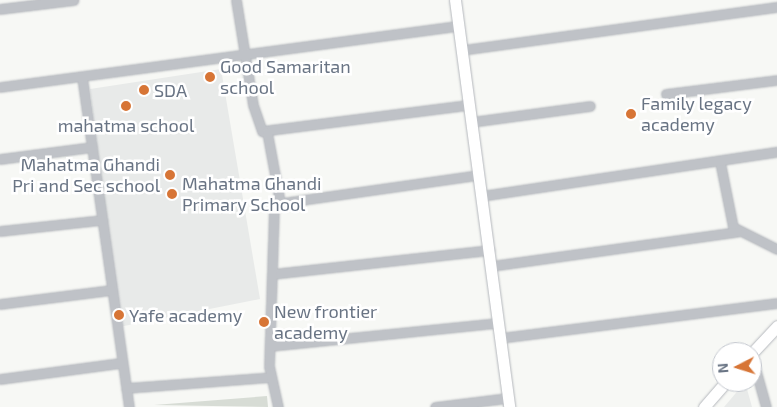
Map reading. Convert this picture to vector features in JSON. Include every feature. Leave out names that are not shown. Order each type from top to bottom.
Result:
[{"type":"main road","points":[[455,0],[490,250],[508,402]]},
{"type":"main road","points":[[762,342],[777,326]]},
{"type":"main road","points":[[704,407],[717,392]]},
{"type":"street","points":[[0,9],[73,0]]},
{"type":"street","points":[[236,0],[257,125],[267,132],[469,105]]},
{"type":"street","points":[[462,50],[777,7]]},
{"type":"street","points":[[0,87],[458,26]]},
{"type":"street","points":[[82,77],[120,363],[128,407]]},
{"type":"street","points":[[666,94],[777,80]]},
{"type":"street","points":[[472,122],[590,106]]},
{"type":"street","points":[[267,132],[280,202]]},
{"type":"street","points":[[0,159],[92,147]]},
{"type":"street","points":[[481,196],[720,162],[777,152]]},
{"type":"street","points":[[720,162],[729,219],[737,232]]},
{"type":"street","points":[[278,407],[271,377],[270,346],[272,209],[280,202],[478,175]]},
{"type":"street","points":[[0,231],[102,220]]},
{"type":"street","points":[[491,266],[737,232],[777,249]]},
{"type":"street","points":[[272,274],[490,250]]},
{"type":"street","points":[[0,304],[111,290]]},
{"type":"street","points":[[500,338],[777,303]]},
{"type":"street","points":[[270,346],[498,323]]},
{"type":"street","points":[[0,379],[120,363]]},
{"type":"street","points":[[126,388],[271,377]]},
{"type":"street","points":[[762,392],[766,407]]},
{"type":"street","points":[[435,407],[508,402]]},
{"type":"shaded area","name":"Mahatma Ghandi Primary School","points":[[221,69],[260,299],[119,327],[90,89]]},
{"type":"shaded area","points":[[737,392],[748,392],[752,407],[724,407]]},
{"type":"shaded area","points":[[267,396],[268,407],[154,405]]},
{"type":"place","name":"Good Samaritan school","points":[[210,77]]},
{"type":"place","name":"SDA","points":[[144,90]]},
{"type":"place","name":"mahatma school","points":[[126,106]]},
{"type":"place","name":"Family legacy academy","points":[[631,114]]},
{"type":"place","name":"Mahatma Ghandi Pri and Sec school","points":[[170,175]]},
{"type":"place","name":"Mahatma Ghandi Primary School","points":[[172,194]]},
{"type":"place","name":"Yafe academy","points":[[119,315]]},
{"type":"place","name":"New frontier academy","points":[[264,322]]}]
